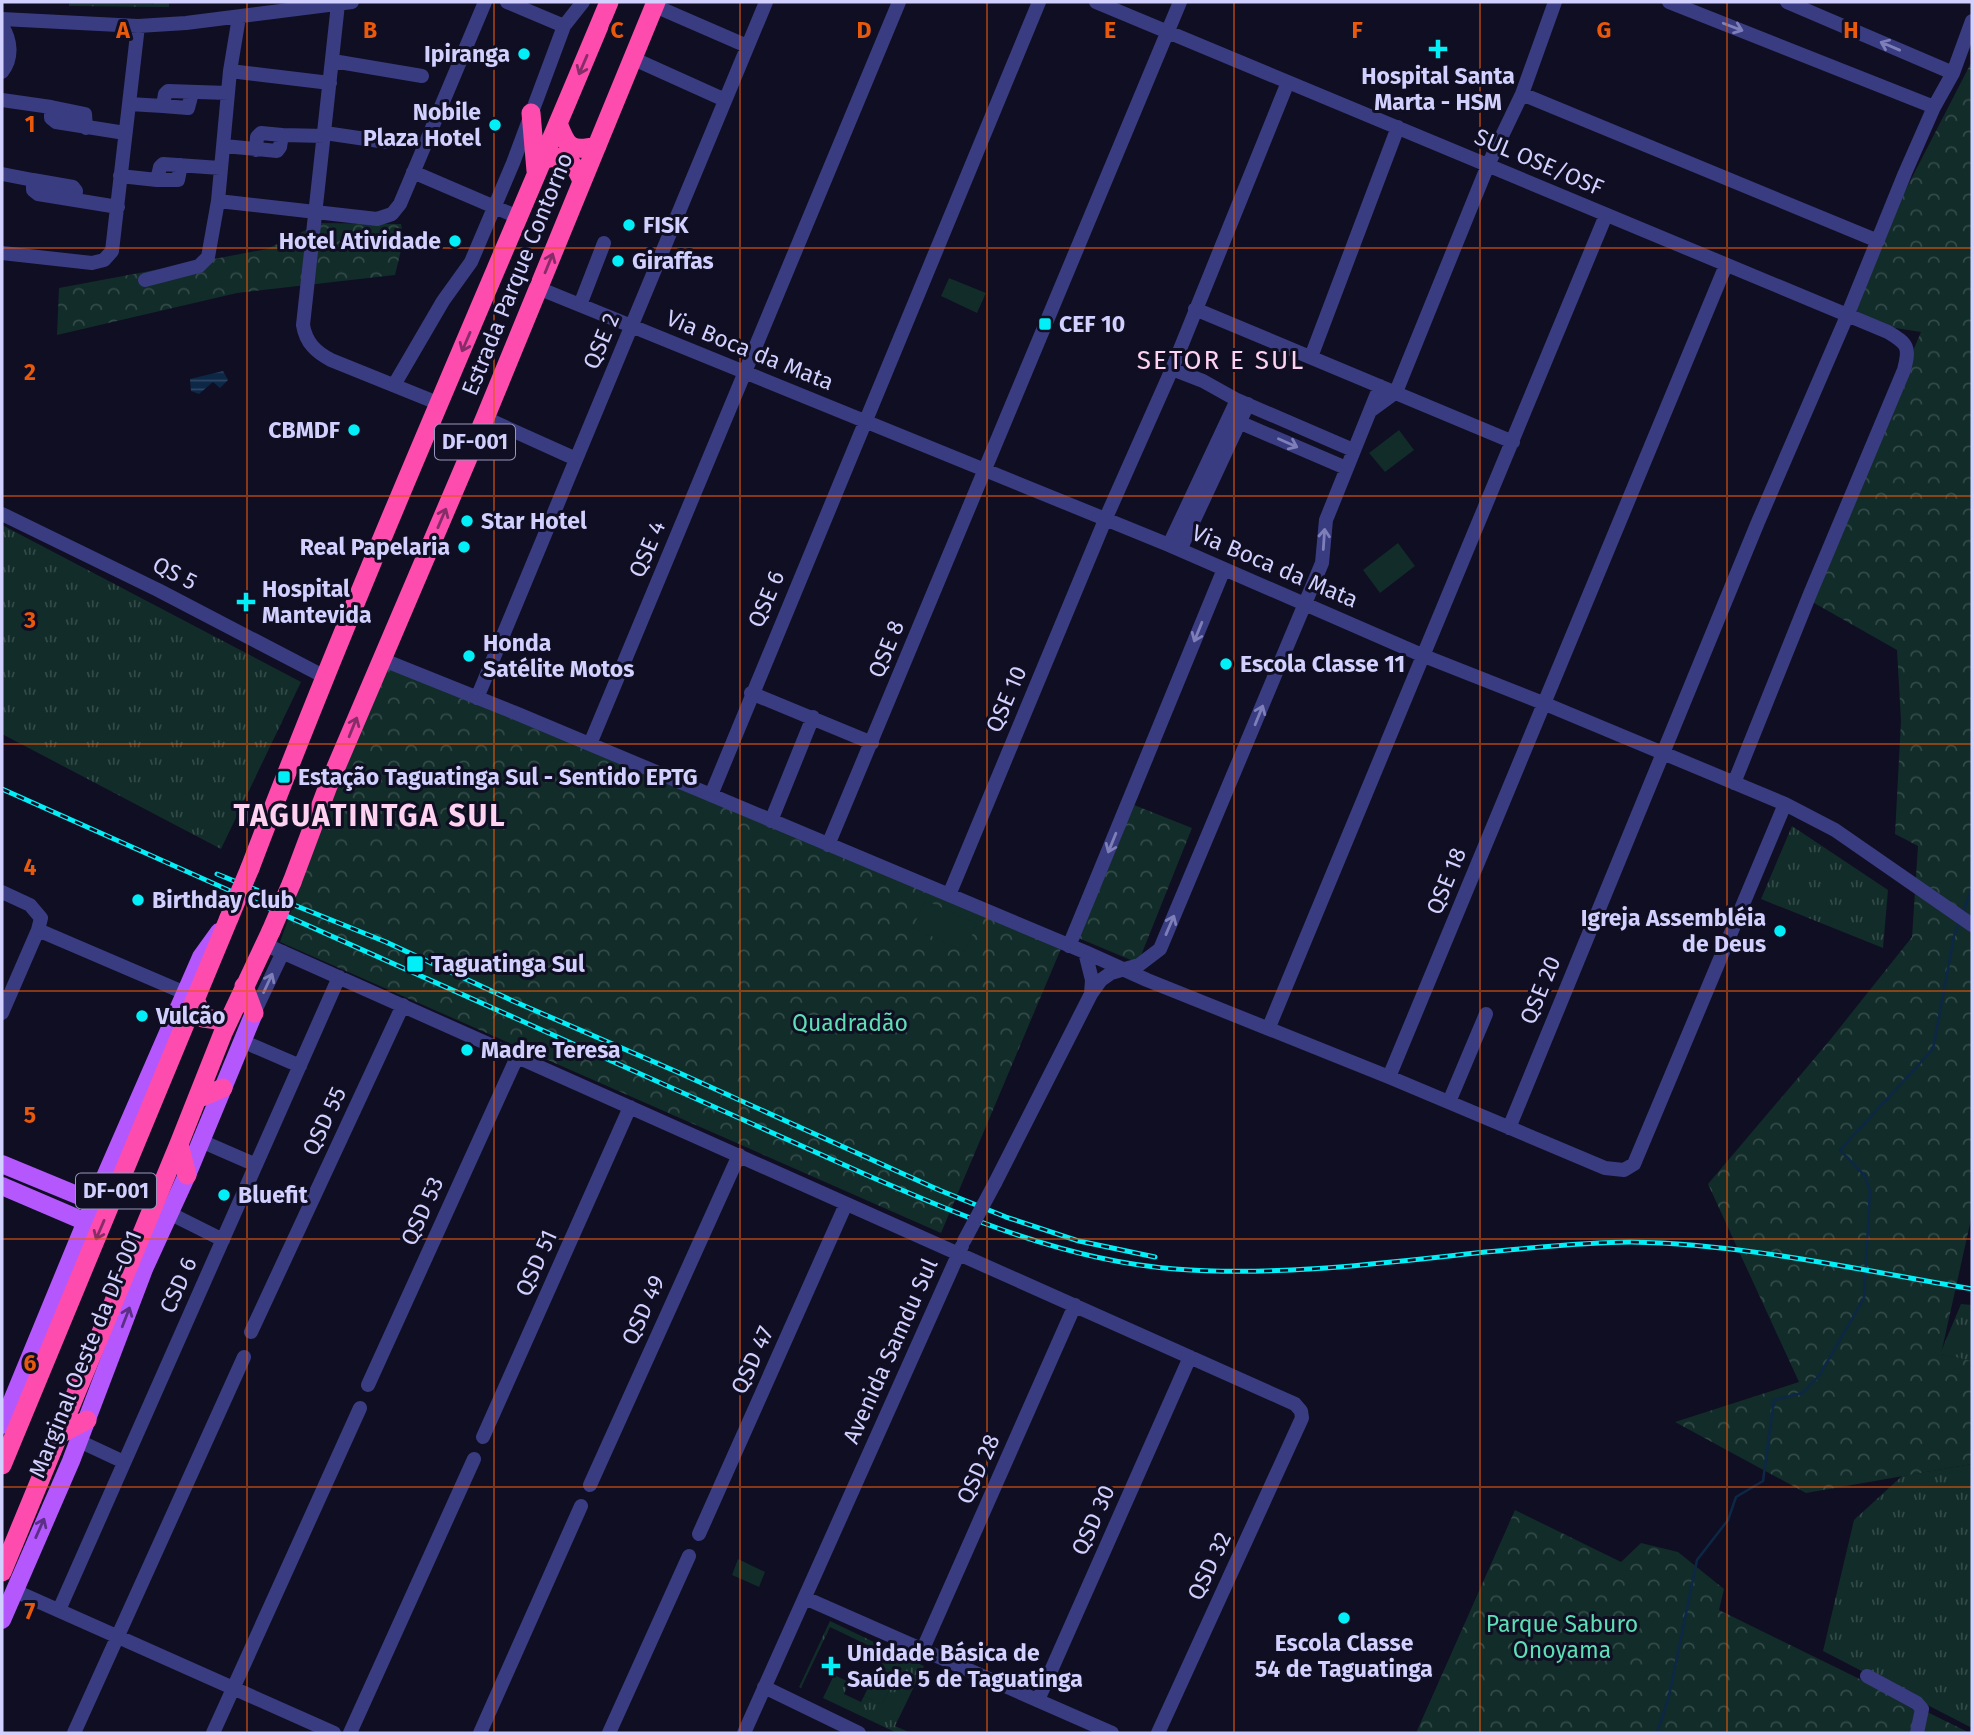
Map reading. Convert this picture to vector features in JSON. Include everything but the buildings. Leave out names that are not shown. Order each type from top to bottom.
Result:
[{"type":"highway","name":"Estrada Parque Contorno","points":[[2,1465],[183,1031],[190,997],[250,868],[325,677],[609,2]]},
{"type":"highway","name":"Estrada Parque Contorno","points":[[11,1559],[58,1435],[217,1048],[244,986],[272,942],[328,786],[485,418],[656,4]]},
{"type":"highway","points":[[531,113],[539,168]]},
{"type":"highway","points":[[558,123],[567,144],[583,149],[597,146]]},
{"type":"highway","points":[[539,168],[555,155],[562,157],[576,168],[582,181]]},
{"type":"highway","points":[[244,986],[254,1013]]},
{"type":"highway","points":[[190,997],[203,1018],[230,1018]]},
{"type":"highway","points":[[183,1031],[196,1028],[203,1031],[217,1048]]},
{"type":"highway","points":[[198,1099],[223,1088]]},
{"type":"highway","points":[[134,1112],[153,1103]]},
{"type":"highway","points":[[179,1144],[187,1175]]},
{"type":"highway","points":[[50,1307],[70,1300]]},
{"type":"highway","points":[[58,1435],[87,1420]]},
{"type":"main road","points":[[2,1425],[94,1202],[190,997]]},
{"type":"main road","name":"Marginal Oeste da DF-001","points":[[2,1620],[11,1559],[79,1441],[144,1269],[187,1175],[254,1013]]},
{"type":"main road","points":[[2,1164],[94,1202]]},
{"type":"main road","points":[[38,1200],[46,1183]]},
{"type":"main road","points":[[2,1186],[86,1222]]},
{"type":"street","points":[[218,201],[386,218],[400,205],[485,2]]},
{"type":"street","points":[[508,2],[564,26]]},
{"type":"street","points":[[394,385],[443,301],[471,262],[564,26],[583,2]]},
{"type":"street","name":"QSE 2","points":[[477,698],[766,2]]},
{"type":"street","name":"QSE 4","points":[[590,744],[899,2]]},
{"type":"street","name":"QSE 6","points":[[711,795],[1039,2]]},
{"type":"street","name":"SUL OSE/OSF","points":[[1096,2],[1888,332],[1906,345],[1908,351],[1904,370],[1734,783]]},
{"type":"street","name":"QSE 8","points":[[828,845],[1180,2]]},
{"type":"street","points":[[1370,411],[1396,392],[1488,165],[1522,94],[1555,2]]},
{"type":"street","points":[[1787,2],[1953,74]]},
{"type":"street","points":[[2,19],[138,26],[239,17],[345,3],[330,83],[303,325],[308,341],[331,360],[440,404]]},
{"type":"street","points":[[656,4],[747,46]]},
{"type":"street","points":[[1677,4],[1934,107]]},
{"type":"street","points":[[145,280],[199,266],[208,257],[218,201],[230,71],[239,17]]},
{"type":"street","points":[[2,88],[10,51],[4,30],[23,20]]},
{"type":"street","name":"QSE 20","points":[[1509,1128],[1758,522],[1934,107],[1953,74],[1972,21]]},
{"type":"street","points":[[2,253],[99,263],[112,251],[138,26]]},
{"type":"street","points":[[634,59],[725,100]]},
{"type":"street","points":[[333,61],[422,76]]},
{"type":"street","points":[[230,71],[330,83]]},
{"type":"street","name":"QSE 10","points":[[949,895],[1105,520],[1172,369],[1288,82]]},
{"type":"street","points":[[129,104],[188,107],[192,93],[228,93]]},
{"type":"street","points":[[1522,94],[1878,241]]},
{"type":"street","points":[[2,100],[85,114],[86,128],[125,133]]},
{"type":"street","points":[[1311,357],[1398,127]]},
{"type":"street","points":[[224,146],[256,149],[259,134],[325,134],[386,142]]},
{"type":"street","points":[[120,176],[178,180],[181,165],[220,168]]},
{"type":"street","points":[[413,172],[518,217]]},
{"type":"street","points":[[2,174],[73,187],[76,191],[75,200],[118,207]]},
{"type":"street","points":[[1269,1027],[1606,215]]},
{"type":"street","points":[[580,305],[604,243]]},
{"type":"street","name":"QSE 18","points":[[1389,1077],[1726,265]]},
{"type":"street","name":"Via Boca da Mata","points":[[538,288],[1174,547],[1424,656],[1785,804],[1835,830],[1972,925]]},
{"type":"street","points":[[1195,310],[1513,442]]},
{"type":"street","points":[[1172,369],[1353,450]]},
{"type":"street","points":[[1170,988],[1158,976],[1156,970],[1160,949],[1322,563],[1326,520],[1380,386]]},
{"type":"street","points":[[1174,547],[1243,402]]},
{"type":"street","points":[[485,418],[576,459]]},
{"type":"street","points":[[1235,420],[1346,468]]},
{"type":"street","name":"QS 5","points":[[2,514],[158,590],[325,677]]},
{"type":"street","points":[[1069,946],[1224,569]]},
{"type":"street","points":[[381,659],[590,744],[1085,952],[1124,971],[1269,1027],[1605,1168],[1624,1170],[1634,1164],[1785,804]]},
{"type":"street","points":[[751,693],[872,743]]},
{"type":"street","points":[[771,821],[813,717]]},
{"type":"street","points":[[2,892],[35,908],[41,918],[2,1013]]},
{"type":"street","points":[[38,930],[190,997]]},
{"type":"street","points":[[272,942],[339,977],[846,1203],[961,1247],[1075,1305],[1190,1357]]},
{"type":"street","name":"Marginal Oeste da DF-001","points":[[254,1013],[272,942]]},
{"type":"street","name":"Avenida Samdu Sul","points":[[744,1733],[961,1247],[1091,994],[1106,976],[1139,965],[1160,949]]},
{"type":"street","points":[[1085,952],[1091,979],[1091,994]]},
{"type":"street","name":"CSD 6","points":[[59,1611],[339,977]]},
{"type":"street","name":"QSD 55","points":[[251,1332],[403,1005]]},
{"type":"street","points":[[1449,1102],[1486,1014]]},
{"type":"street","points":[[242,1041],[300,1066]]},
{"type":"street","name":"QSD 53","points":[[368,1385],[517,1057]]},
{"type":"street","name":"QSD 51","points":[[483,1437],[630,1107]]},
{"type":"street","points":[[201,1142],[256,1165]]},
{"type":"street","name":"QSD 49","points":[[590,1485],[739,1155]]},
{"type":"street","name":"QSD 47","points":[[699,1534],[846,1203]]},
{"type":"street","points":[[169,1213],[223,1240]]},
{"type":"street","name":"QSD 28","points":[[922,1651],[1075,1305]]},
{"type":"street","points":[[74,1733],[244,1357]]},
{"type":"street","name":"QSD 32","points":[[1158,1733],[1302,1418],[1301,1411],[1295,1404],[1190,1357]]},
{"type":"street","name":"QSD 30","points":[[1038,1700],[1190,1357]]},
{"type":"street","points":[[213,1733],[359,1408]]},
{"type":"street","points":[[79,1441],[124,1462]]},
{"type":"street","points":[[351,1733],[474,1459]]},
{"type":"street","points":[[480,1733],[581,1506]]},
{"type":"street","points":[[609,1733],[690,1556]]},
{"type":"street","points":[[8,1589],[334,1733]]},
{"type":"street","points":[[805,1598],[1112,1733]]},
{"type":"street","points":[[1867,1676],[1917,1703],[1922,1709],[1917,1733]]},
{"type":"street","points":[[764,1688],[859,1733]]},
{"type":"green space","points":[[69,2],[169,2],[169,7],[69,6]]},
{"type":"green space","points":[[1972,61],[1972,1215],[1941,1354],[1972,1361],[1972,1464],[1806,1493],[1675,1422],[1799,1382],[1708,1184],[1830,1040],[1912,937],[1918,846],[1895,834],[1901,721],[1897,650],[1807,599],[1921,332],[1839,319]]},
{"type":"green space","points":[[320,223],[401,224],[404,238],[395,275],[237,293],[57,335],[59,288],[267,249]]},
{"type":"green space","points":[[949,278],[986,293],[977,313],[941,296]]},
{"type":"green space","points":[[1399,430],[1414,450],[1385,472],[1369,453]]},
{"type":"green space","points":[[2,525],[301,682],[221,849],[2,734]]},
{"type":"green space","points":[[1398,543],[1415,566],[1380,593],[1363,570]]},
{"type":"green space","name":"Quadradão","points":[[381,659],[1063,944],[941,1233],[280,942]]},
{"type":"green space","points":[[1134,805],[1192,828],[1138,963],[1076,937]]},
{"type":"green space","points":[[1792,826],[1888,890],[1883,948],[1761,899]]},
{"type":"green space","points":[[925,900],[977,924],[965,951],[913,928]]},
{"type":"green space","points":[[1961,1304],[1972,1305],[1972,1361],[1940,1354]]},
{"type":"green space","points":[[1972,1464],[1972,1728],[1823,1651],[1854,1520],[1902,1476]]},
{"type":"green space","name":"Parque Saburo Onoyama","points":[[1515,1510],[1621,1562],[1641,1543],[1678,1552],[1724,1589],[1719,1610],[1970,1733],[1416,1733]]},
{"type":"green space","points":[[738,1559],[765,1572],[759,1587],[732,1575]]},
{"type":"green space","points":[[830,1621],[924,1666],[895,1726],[911,1733],[897,1733],[823,1698],[834,1675],[849,1682],[844,1694],[861,1702],[864,1696],[882,1704],[897,1674],[879,1665],[884,1653],[830,1627],[801,1688],[799,1687]]},
{"type":"green space","points":[[879,1665],[897,1674],[882,1705],[864,1696]]},
{"type":"water","points":[[223,371],[228,380],[220,388],[213,382],[199,394],[191,391],[190,379]]},
{"type":"waterway","points":[[1963,912],[1972,889]]},
{"type":"waterway","points":[[1657,1733],[1669,1696],[1697,1560],[1728,1520],[1736,1497],[1763,1481],[1774,1400],[1802,1393],[1819,1376],[1864,1298],[1870,1191],[1865,1176],[1840,1150],[1933,1049],[1954,936],[1960,921]]},
{"type":"railway","points":[[2,789],[869,1176],[980,1222],[1095,1257],[1175,1269],[1291,1270],[1631,1242],[1760,1253],[1972,1289]]},
{"type":"railway","points":[[217,874],[386,942],[939,1190],[1006,1217],[1079,1241],[1155,1257]]},
{"type":"place","name":"Hospital Santa Marta - HSM","points":[[1438,49]]},
{"type":"place","name":"Ipiranga","points":[[524,54]]},
{"type":"place","name":"Nobile Plaza Hotel","points":[[495,125]]},
{"type":"place","name":"FISK","points":[[629,225]]},
{"type":"place","name":"Hotel Atividade","points":[[455,241]]},
{"type":"place","name":"Giraffas","points":[[618,261]]},
{"type":"place","name":"CEF 10","points":[[1045,324]]},
{"type":"place","name":"CBMDF","points":[[354,430]]},
{"type":"place","name":"Star Hotel","points":[[467,521]]},
{"type":"place","name":"Real Papelaria","points":[[464,547]]},
{"type":"place","name":"Hospital Mantevida","points":[[246,602]]},
{"type":"place","name":"Honda Satélite Motos","points":[[469,656]]},
{"type":"place","name":"Escola Classe 11","points":[[1226,664]]},
{"type":"place","name":"Estação Taguatinga Sul - Sentido EPTG","points":[[284,777]]},
{"type":"place","name":"Birthday Club","points":[[138,900]]},
{"type":"place","name":"Igreja Assembléia de Deus","points":[[1780,931]]},
{"type":"place","name":"Taguatinga Sul","points":[[415,964]]},
{"type":"place","name":"Vulcão","points":[[142,1016]]},
{"type":"place","name":"Madre Teresa","points":[[467,1050]]},
{"type":"place","name":"Bluefit","points":[[224,1195]]},
{"type":"place","name":"Escola Classe 54 de Taguatinga","points":[[1344,1618]]},
{"type":"place","name":"Unidade Básica de Saúde 5 de Taguatinga","points":[[831,1666]]},
{"type":"district","name":"SETOR E SUL","points":[[1221,360]]},
{"type":"district","name":"TAGUATINTGA SUL","points":[[370,816]]}]
